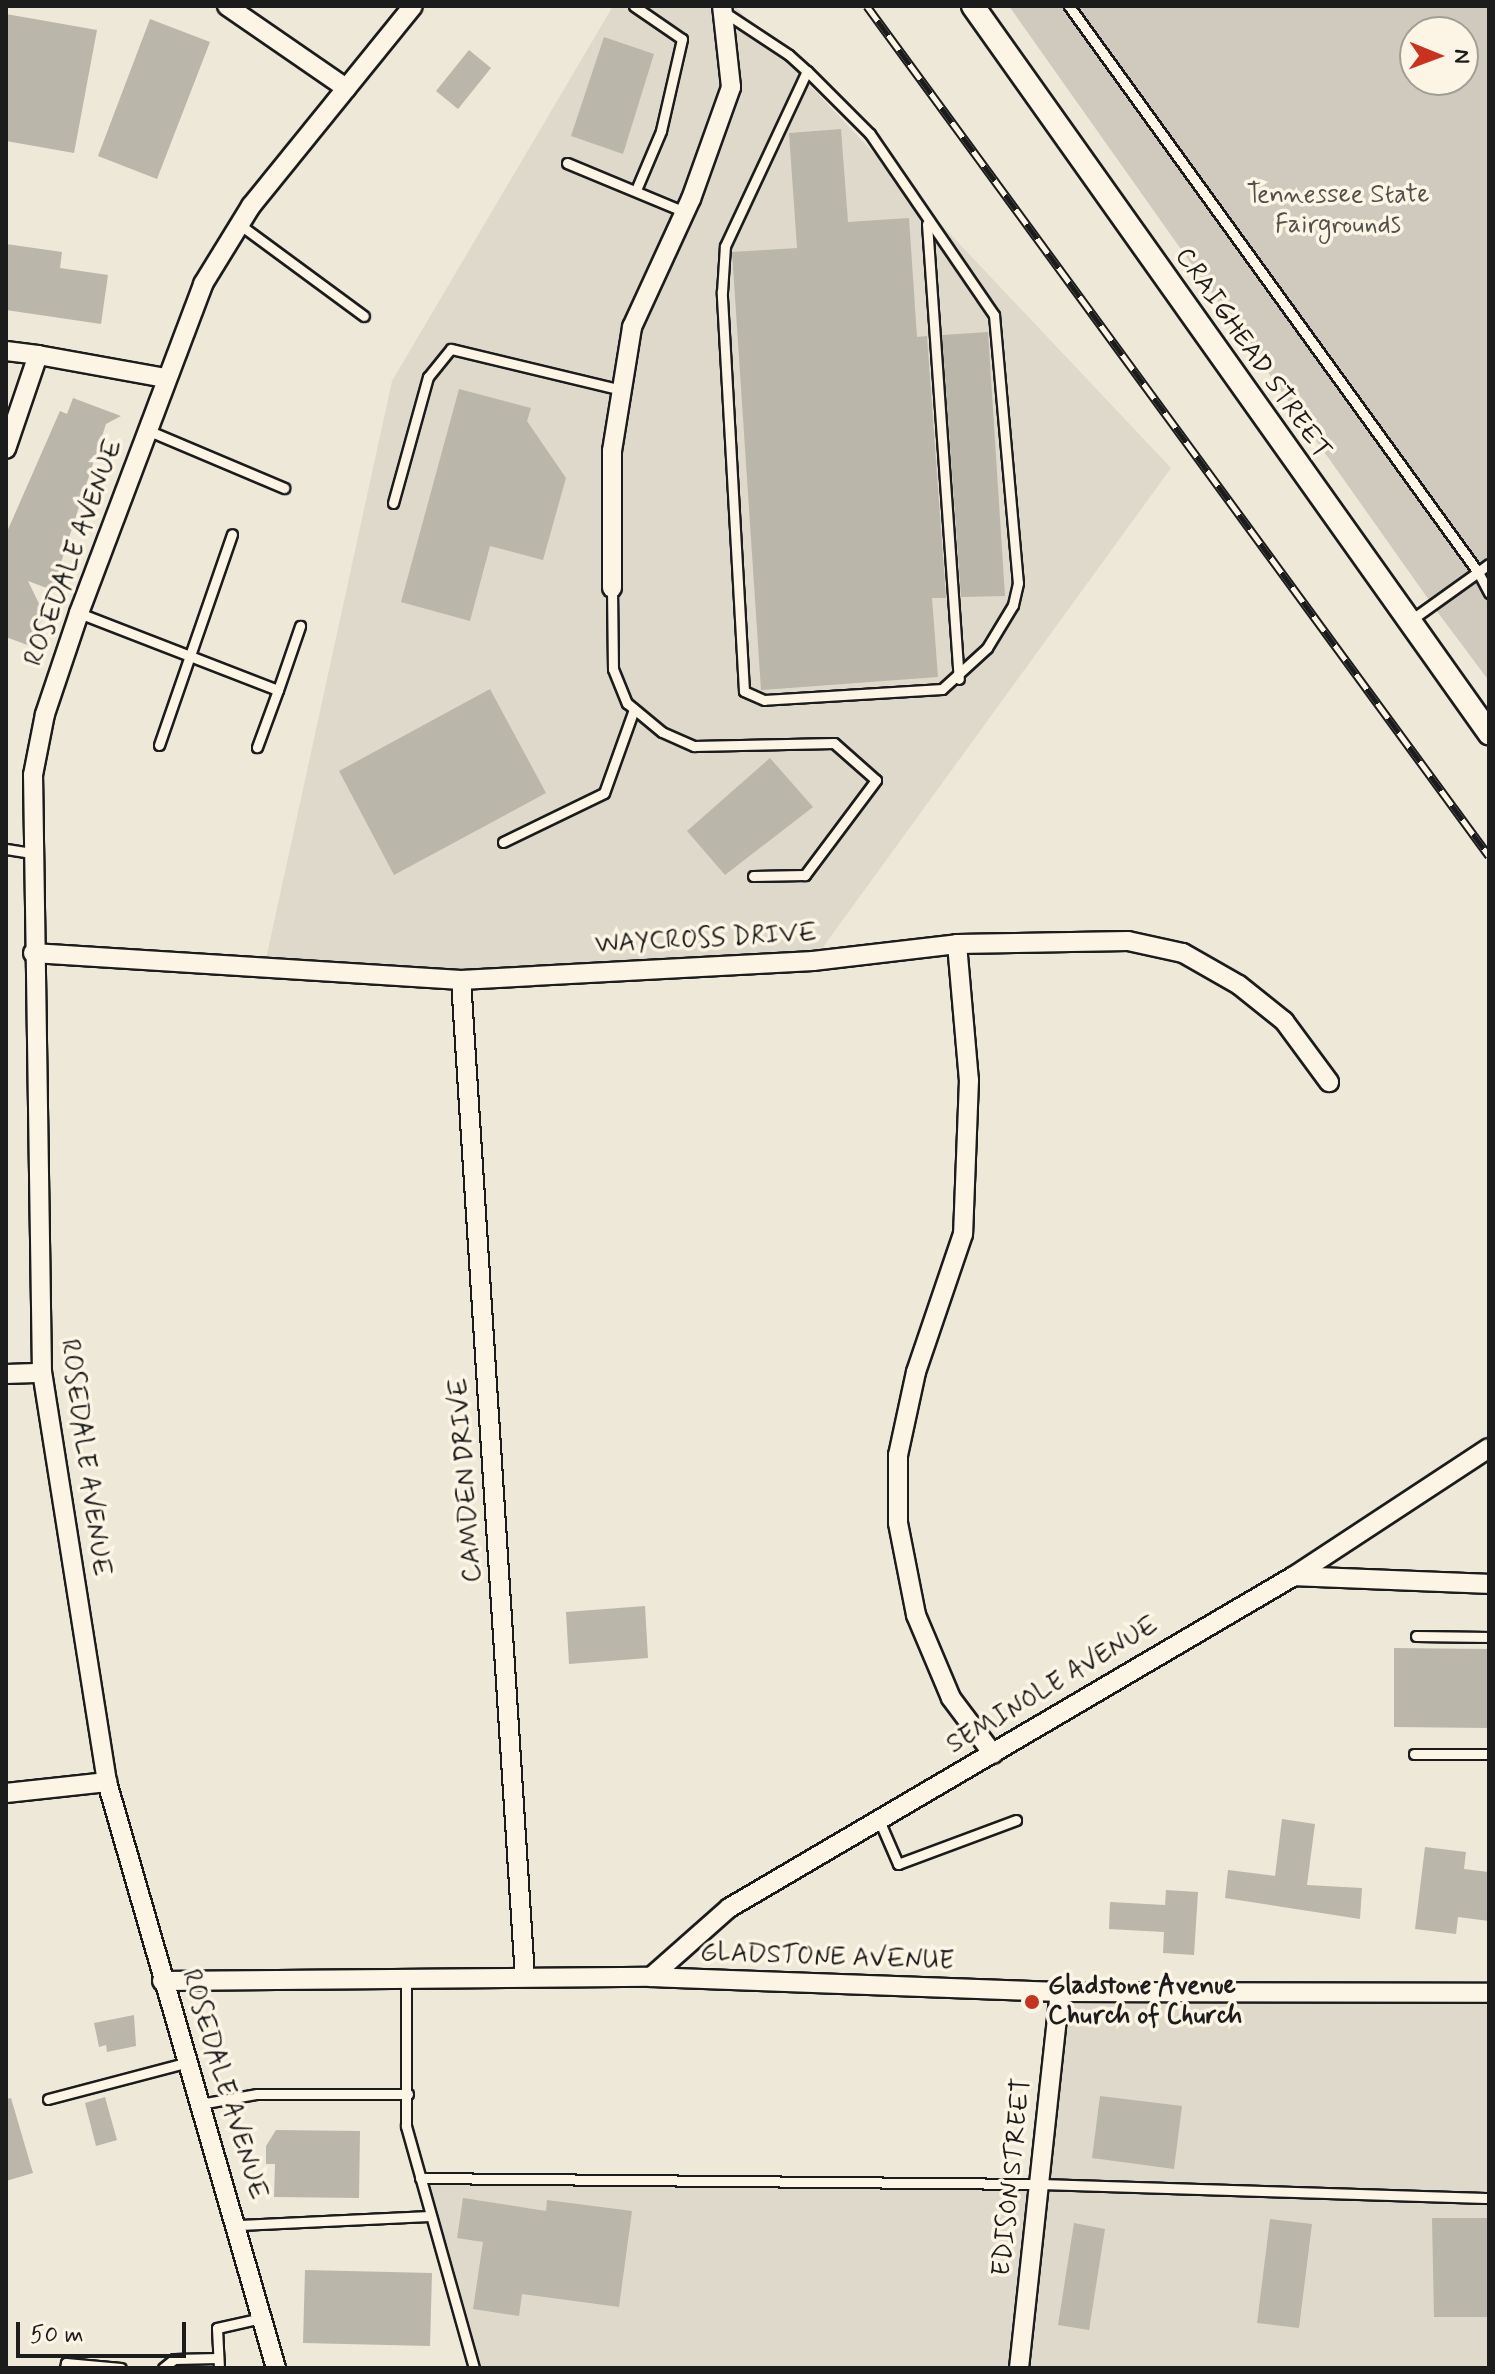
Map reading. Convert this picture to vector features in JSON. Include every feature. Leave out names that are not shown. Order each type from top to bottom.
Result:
[{"type":"street","points":[[227,6],[346,88]]},
{"type":"street","name":"ROSEDALE AVENUE","points":[[276,2368],[239,2225],[185,2063],[107,1782],[42,1373],[32,853],[37,746],[79,613],[193,305],[239,224],[413,6]]},
{"type":"street","name":"CRAIGHEAD STREET","points":[[973,6],[1489,733]]},
{"type":"street","points":[[612,588],[612,451],[632,327],[685,212],[731,87],[725,10]]},
{"type":"street","points":[[6,351],[166,378]]},
{"type":"street","points":[[6,449],[38,355]]},
{"type":"street","name":"WAYCROSS DRIVE","points":[[33,953],[461,980],[813,961],[957,944],[1128,941],[1183,953],[1284,1021],[1329,1082]]},
{"type":"street","points":[[957,944],[969,1080],[963,1234],[916,1372],[898,1455],[898,1523],[916,1615],[951,1698],[993,1754]]},
{"type":"street","name":"CAMDEN DRIVE","points":[[461,980],[525,1977]]},
{"type":"street","points":[[6,1374],[42,1373]]},
{"type":"street","name":"SEMINOLE AVENUE","points":[[651,1977],[729,1908],[1294,1576],[1489,1448]]},
{"type":"street","points":[[1294,1576],[1489,1584]]},
{"type":"street","points":[[6,1793],[107,1782]]},
{"type":"street","name":"GLADSTONE AVENUE","points":[[162,1981],[651,1977],[1060,1992],[1489,1993]]},
{"type":"street","name":"EDISON STREET","points":[[1019,2368],[1060,1992]]},
{"type":"lane","points":[[634,6],[682,39],[661,131],[636,190]]},
{"type":"lane","points":[[1069,6],[1478,572],[1489,593]]},
{"type":"lane","points":[[725,10],[807,71],[870,134],[927,224],[994,315],[1007,414],[1018,583],[1007,616],[959,679],[919,693],[764,700],[744,691],[722,292],[725,246],[807,71]]},
{"type":"lane","points":[[567,163],[685,212]]},
{"type":"lane","points":[[239,224],[364,316]]},
{"type":"lane","points":[[927,224],[959,679]]},
{"type":"lane","points":[[393,503],[428,377],[451,349],[622,390]]},
{"type":"lane","points":[[147,430],[284,488]]},
{"type":"lane","points":[[159,745],[232,534]]},
{"type":"lane","points":[[1408,623],[1489,564]]},
{"type":"lane","points":[[612,588],[613,669],[634,709],[662,732],[694,746],[834,743],[876,780],[805,875],[753,876]]},
{"type":"lane","points":[[79,613],[278,690]]},
{"type":"lane","points":[[257,747],[300,626]]},
{"type":"lane","points":[[503,842],[604,793],[634,709]]},
{"type":"lane","points":[[6,849],[32,853]]},
{"type":"lane","points":[[1416,1636],[1489,1637]]},
{"type":"lane","points":[[1414,1754],[1489,1754]]},
{"type":"lane","points":[[879,1820],[898,1864],[1016,1820]]},
{"type":"lane","points":[[406,1978],[406,2126],[474,2368]]},
{"type":"lane","points":[[48,2099],[185,2063]]},
{"type":"lane","points":[[200,2104],[257,2094],[408,2094]]},
{"type":"lane","points":[[420,2178],[1037,2184],[1489,2198]]},
{"type":"lane","points":[[239,2225],[430,2216]]},
{"type":"lane","points":[[163,2368],[174,2359],[219,2363],[217,2328],[261,2318]]},
{"type":"lane","points":[[65,2368],[66,2363],[121,2368]]},
{"type":"shaded area","points":[[613,6],[735,6],[1171,468],[813,961],[461,980],[264,968],[392,381]]},
{"type":"shaded area","points":[[1060,1992],[1489,1993],[1489,2368],[474,2368],[420,2178],[1037,2184]]},
{"type":"green space","name":"Tennessee State Fairgrounds","points":[[1009,6],[1489,6],[1489,681],[1436,610]]},
{"type":"building","points":[[6,14],[97,30],[74,153],[6,141]]},
{"type":"building","points":[[150,19],[210,42],[157,179],[98,156]]},
{"type":"building","points":[[604,37],[654,54],[623,154],[571,136]]},
{"type":"building","points":[[469,50],[491,68],[458,109],[436,91]]},
{"type":"building","points":[[841,129],[848,222],[909,218],[917,337],[927,336],[946,598],[932,598],[938,677],[761,690],[732,252],[797,248],[789,133]]},
{"type":"building","points":[[6,244],[62,252],[60,268],[108,275],[101,324],[6,310]]},
{"type":"building","points":[[988,332],[1005,596],[961,597],[942,335]]},
{"type":"building","points":[[459,389],[531,408],[527,421],[566,478],[543,560],[490,546],[470,621],[401,602]]},
{"type":"building","points":[[73,398],[121,416],[106,424],[52,590],[28,581],[45,616],[33,633],[38,649],[6,637],[6,534],[60,411],[67,414]]},
{"type":"building","points":[[490,689],[546,793],[394,875],[339,771]]},
{"type":"building","points":[[770,758],[813,807],[725,875],[687,831]]},
{"type":"building","points":[[645,1606],[648,1658],[569,1664],[566,1612]]},
{"type":"building","points":[[1394,1648],[1489,1649],[1489,1728],[1394,1727]]},
{"type":"building","points":[[1282,1819],[1315,1824],[1307,1885],[1362,1888],[1360,1919],[1225,1898],[1228,1870],[1275,1876]]},
{"type":"building","points":[[1425,1847],[1466,1852],[1464,1869],[1489,1872],[1489,1921],[1458,1917],[1456,1934],[1415,1929]]},
{"type":"building","points":[[1166,1890],[1198,1892],[1194,1955],[1163,1953],[1164,1932],[1109,1929],[1110,1902],[1165,1905]]},
{"type":"building","points":[[134,2015],[136,2046],[107,2052],[106,2045],[99,2047],[94,2023]]},
{"type":"building","points":[[1100,2096],[1182,2106],[1174,2169],[1092,2158]]},
{"type":"building","points":[[105,2097],[117,2140],[96,2146],[85,2103]]},
{"type":"building","points":[[11,2098],[33,2173],[6,2181],[6,2099]]},
{"type":"building","points":[[276,2130],[360,2131],[359,2198],[274,2197],[275,2164],[266,2164],[266,2146]]},
{"type":"building","points":[[463,2198],[546,2211],[547,2200],[632,2211],[619,2307],[522,2294],[519,2316],[473,2309],[483,2242],[457,2238]]},
{"type":"building","points":[[1432,2218],[1489,2218],[1489,2317],[1434,2317]]},
{"type":"building","points":[[1270,2219],[1312,2224],[1299,2328],[1257,2323]]},
{"type":"building","points":[[1074,2223],[1105,2229],[1089,2330],[1058,2325]]},
{"type":"building","points":[[305,2270],[432,2273],[430,2346],[303,2343]]},
{"type":"railway","points":[[867,6],[1489,856]]},
{"type":"place","name":"Gladstone Avenue Church of Church","points":[[1032,2002]]}]
